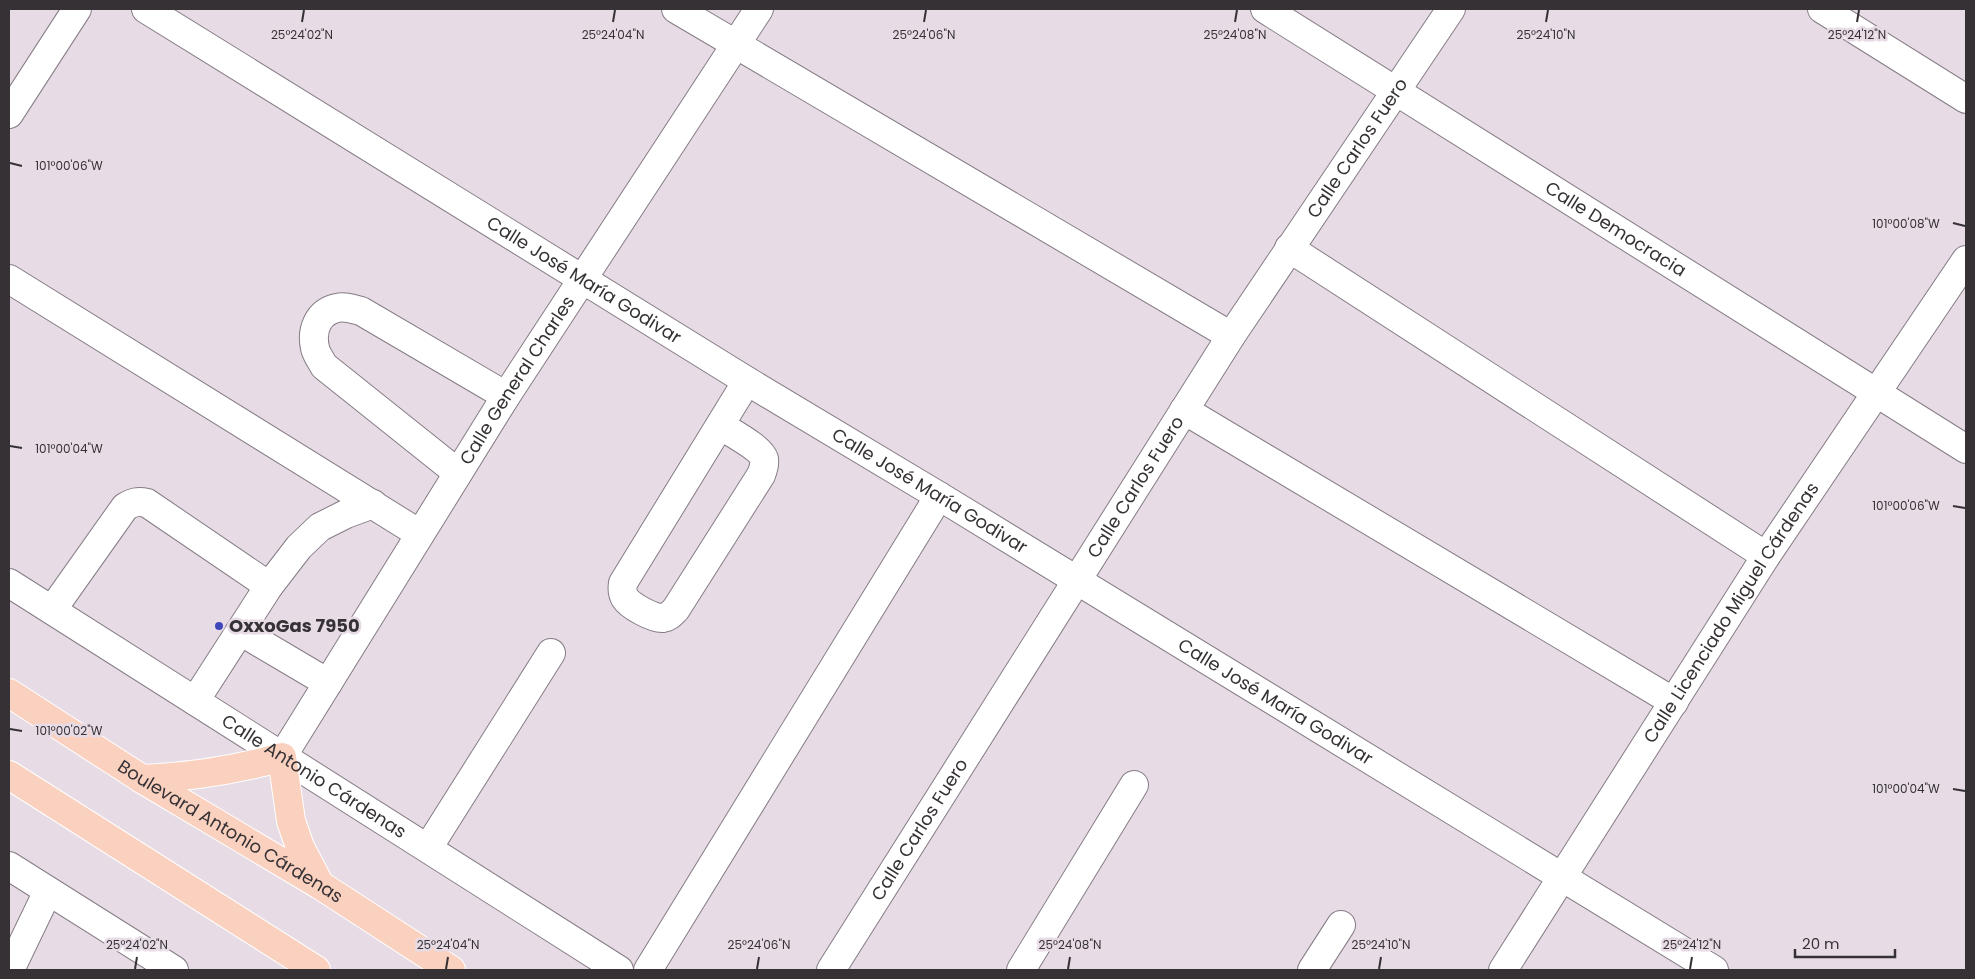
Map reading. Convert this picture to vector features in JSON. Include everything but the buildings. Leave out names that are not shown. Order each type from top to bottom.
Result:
[{"type":"main road","name":"Boulevard Antonio Cárdenas","points":[[9,693],[142,779],[320,885],[451,970]]},
{"type":"main road","points":[[142,779],[181,777],[218,772],[282,757],[291,821],[300,847],[320,885]]},
{"type":"main road","points":[[9,775],[316,970]]},
{"type":"street","points":[[9,114],[77,9]]},
{"type":"street","name":"Calle José María Godivar","points":[[146,9],[747,381],[939,496],[1711,970]]},
{"type":"street","points":[[676,9],[1231,336]]},
{"type":"street","name":"Calle General Charles","points":[[282,757],[506,396],[759,9]]},
{"type":"street","name":"Calle Democracia","points":[[1265,9],[1966,450]]},
{"type":"street","name":"Calle Carlos Fuero","points":[[831,970],[1075,580],[1231,336],[1451,9]]},
{"type":"street","points":[[1822,9],[1966,98]]},
{"type":"street","points":[[1289,248],[1766,556]]},
{"type":"street","name":"Calle Licenciado Miguel Cárdenas","points":[[1503,970],[1766,556],[1966,260]]},
{"type":"street","points":[[9,279],[420,534]]},
{"type":"street","points":[[458,473],[324,366],[315,350],[313,330],[317,322],[322,315],[337,308],[361,311],[506,396]]},
{"type":"street","points":[[720,425],[760,452],[764,459],[764,467],[761,475],[676,609],[671,615],[664,618],[655,618],[628,602],[622,590],[623,583],[747,381]]},
{"type":"street","points":[[1184,410],[1674,702]]},
{"type":"street","points":[[648,970],[939,496]]},
{"type":"street","points":[[52,610],[125,507],[139,501],[147,503],[269,586]]},
{"type":"street","points":[[195,701],[269,586],[299,547],[320,527],[346,514],[373,504]]},
{"type":"street","name":"Calle Antonio Cárdenas","points":[[9,583],[619,970]]},
{"type":"street","points":[[240,631],[328,683]]},
{"type":"street","points":[[428,848],[551,653]]},
{"type":"street","points":[[1020,970],[1134,785]]},
{"type":"street","points":[[9,866],[174,970]]},
{"type":"street","points":[[10,970],[48,891]]},
{"type":"street","points":[[1312,970],[1341,925]]},
{"type":"place","name":"OxxoGas 7950","points":[[219,626]]}]
